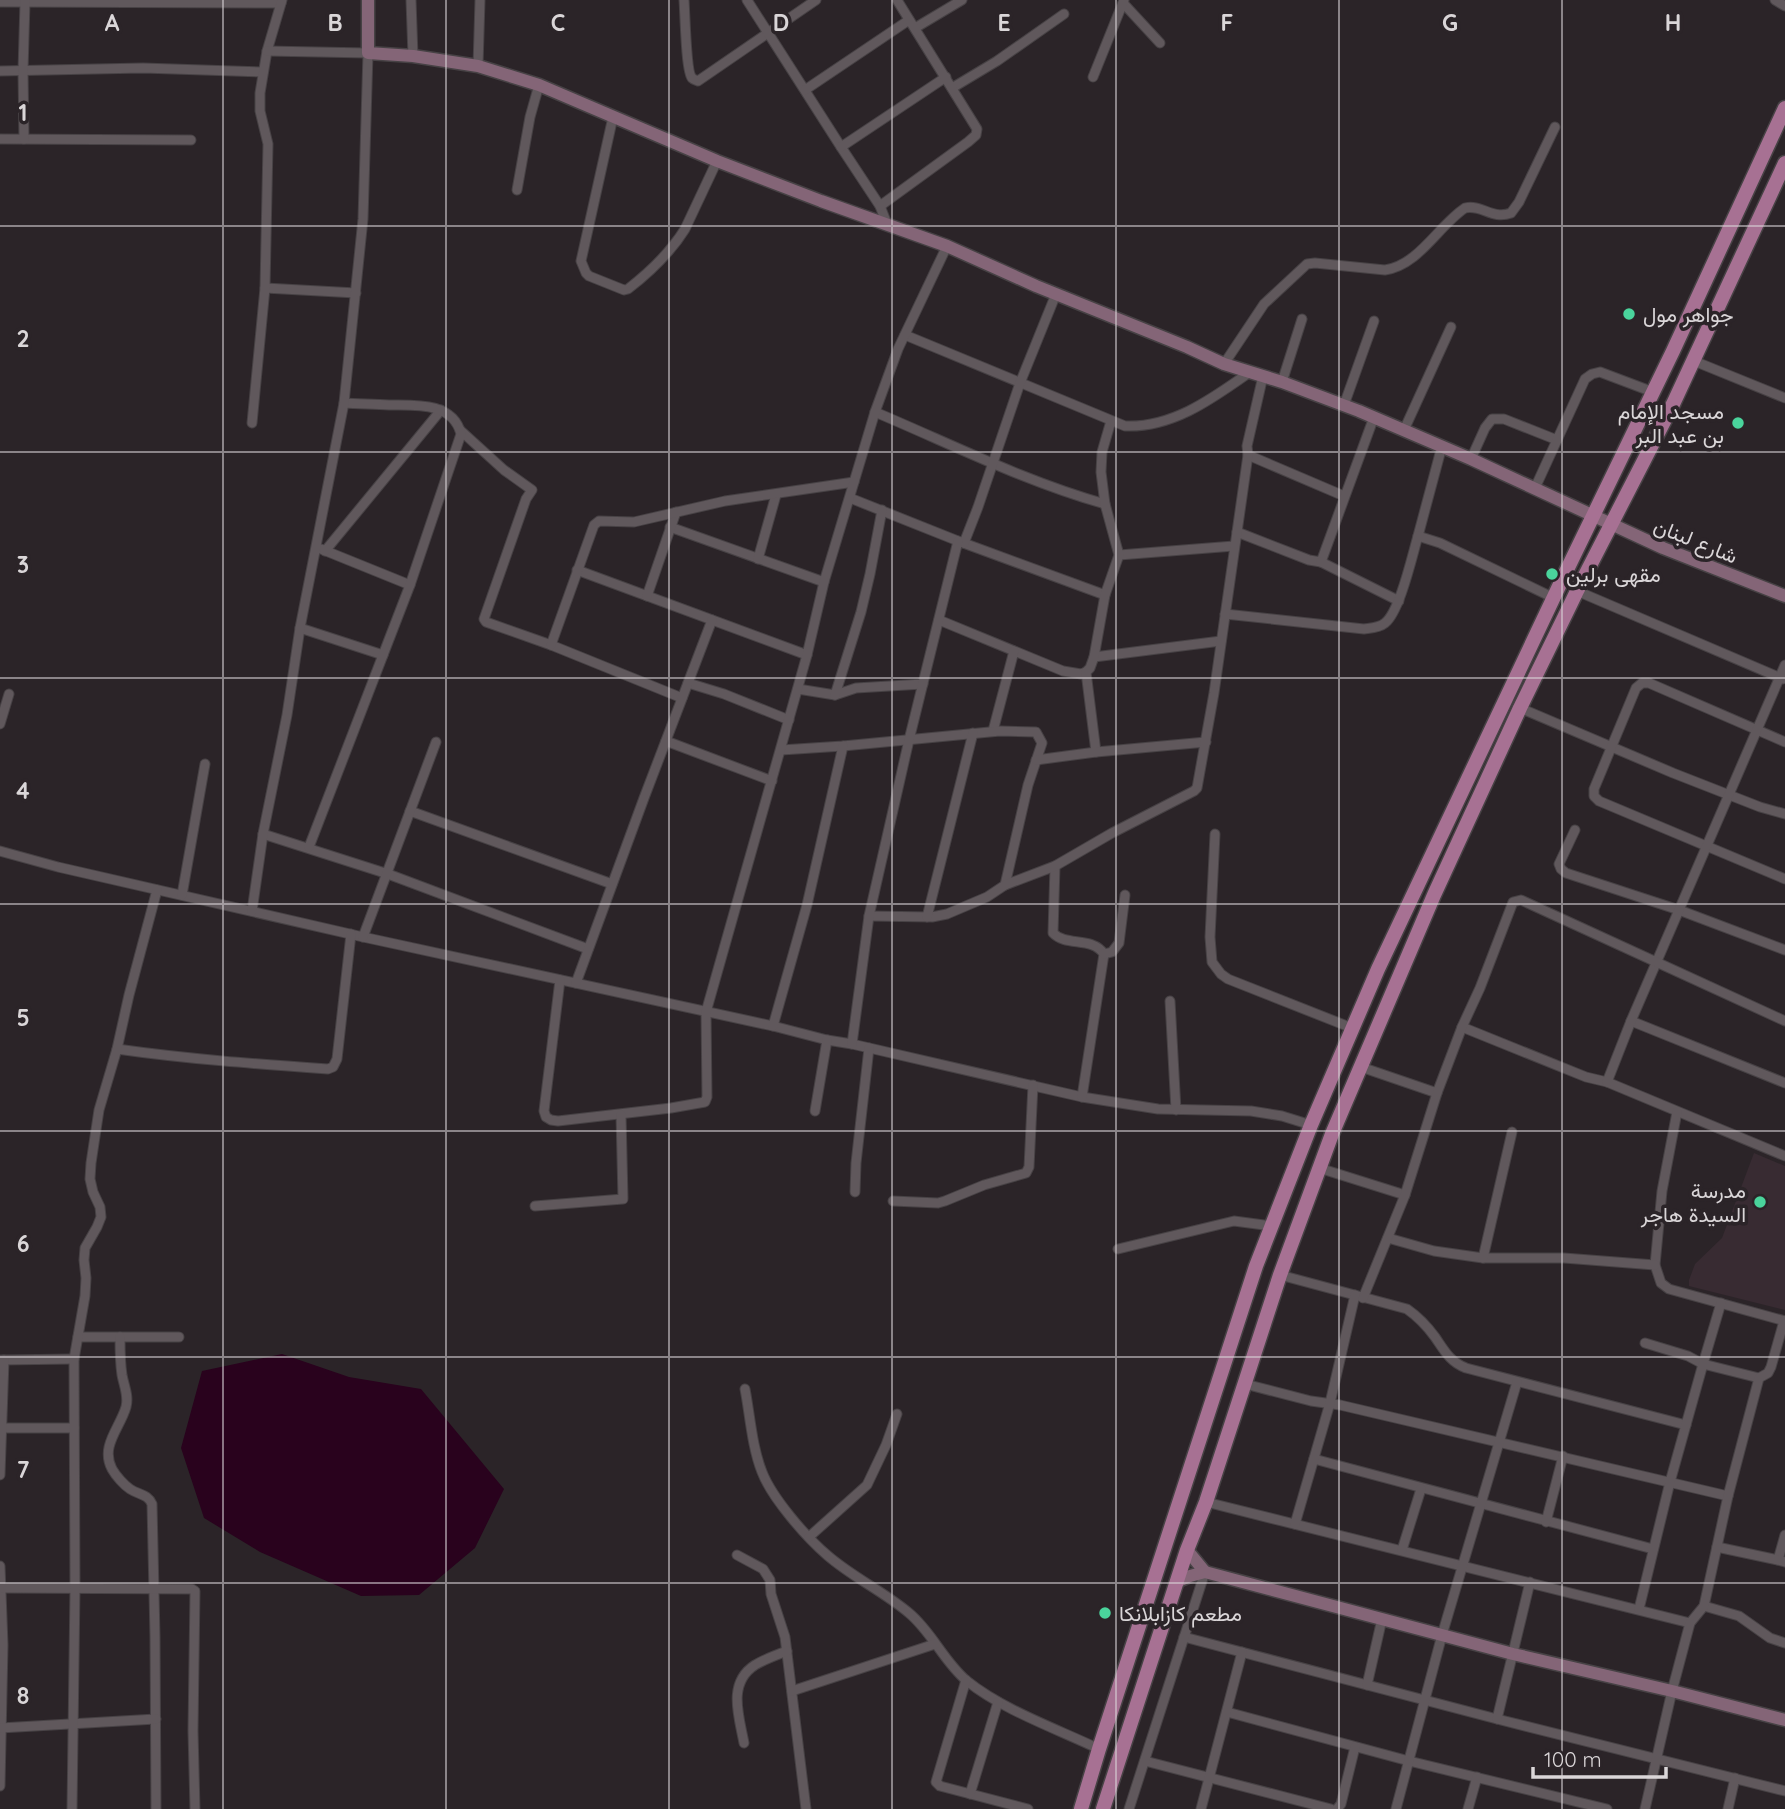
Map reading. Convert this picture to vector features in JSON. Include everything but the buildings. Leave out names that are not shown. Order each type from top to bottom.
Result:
[{"type":"main road","points":[[1081,1809],[1256,1266],[1311,1125],[1378,969],[1785,108]]},
{"type":"main road","points":[[1103,1809],[1187,1550],[1206,1502],[1280,1275],[1319,1168],[1434,895],[1520,708],[1694,361],[1785,163]]},
{"type":"street","points":[[253,911],[263,834],[344,403],[363,219],[368,0]]},
{"type":"street","points":[[411,0],[413,55]]},
{"type":"street","points":[[478,66],[480,0]]},
{"type":"street","points":[[684,0],[687,56],[691,75],[695,80],[701,79],[816,0]]},
{"type":"street","points":[[747,0],[880,206],[887,224]]},
{"type":"street","points":[[880,206],[968,142],[975,135],[976,127],[897,0]]},
{"type":"street","points":[[805,90],[912,24],[962,0]]},
{"type":"street","points":[[1775,0],[1785,6]]},
{"type":"street","points":[[0,2],[281,1],[267,51],[260,93],[260,111],[268,144],[265,288],[252,423]]},
{"type":"street","points":[[1093,77],[1124,1],[1160,43]]},
{"type":"street","points":[[24,139],[25,2]]},
{"type":"street","points":[[952,88],[997,61],[1064,14]]},
{"type":"street","points":[[267,51],[368,53]]},
{"type":"street","name":"شارع لبنان","points":[[368,53],[413,55],[478,66],[539,85],[717,161],[947,246],[1224,363],[1374,417],[1471,458],[1663,548],[1785,596]]},
{"type":"street","points":[[0,71],[143,68],[263,72]]},
{"type":"street","points":[[841,147],[946,77]]},
{"type":"street","points":[[517,190],[530,117],[539,85]]},
{"type":"street","points":[[613,117],[581,261],[589,276],[624,290],[648,273],[685,229],[717,161]]},
{"type":"street","points":[[1224,363],[1264,304],[1307,264],[1315,262],[1385,270],[1394,268],[1417,253],[1465,208],[1474,207],[1497,216],[1511,213],[1519,202],[1555,127]]},
{"type":"street","points":[[0,139],[191,140]]},
{"type":"street","points":[[560,980],[544,1111],[546,1117],[558,1121],[621,1115],[705,1102],[706,1012],[798,689],[824,582],[875,412],[905,335],[947,246]]},
{"type":"street","points":[[265,288],[356,293]]},
{"type":"street","points":[[852,1044],[869,916],[939,620],[961,542],[1056,294]]},
{"type":"street","points":[[1282,382],[1302,319]]},
{"type":"street","points":[[1343,405],[1374,321]]},
{"type":"street","points":[[1404,430],[1451,327]]},
{"type":"street","points":[[905,335],[1125,426],[1140,427],[1163,422],[1193,410],[1250,372]]},
{"type":"street","points":[[1694,361],[1785,398]]},
{"type":"street","points":[[1535,488],[1586,379],[1592,374],[1600,372],[1653,391]]},
{"type":"street","points":[[869,916],[927,917],[947,914],[987,897],[1005,885],[1055,866],[1194,791],[1199,783],[1206,742],[1248,455],[1247,446],[1263,376]]},
{"type":"street","points":[[344,403],[424,405],[441,410],[455,420],[460,430],[504,470],[532,490],[526,499],[485,621],[488,624],[551,645],[682,698]]},
{"type":"street","points":[[325,551],[441,410]]},
{"type":"street","points":[[875,412],[993,464],[1072,495],[1105,504]]},
{"type":"street","points":[[1321,562],[1374,417]]},
{"type":"street","points":[[1471,458],[1492,419],[1504,419],[1557,440]]},
{"type":"street","points":[[939,620],[1063,671],[1081,674],[1090,668],[1105,595],[1119,555],[1105,504],[1101,472],[1102,452],[1111,421]]},
{"type":"street","points":[[309,847],[410,585],[460,441],[460,430]]},
{"type":"street","points":[[1225,614],[1364,629],[1378,628],[1387,623],[1399,601],[1442,446]]},
{"type":"street","points":[[1248,455],[1344,496]]},
{"type":"street","points":[[551,645],[594,525],[599,521],[634,522],[725,501],[855,482]]},
{"type":"street","points":[[758,559],[776,495]]},
{"type":"street","points":[[850,498],[1105,595]]},
{"type":"street","points":[[835,695],[867,587],[882,510]]},
{"type":"street","points":[[647,596],[676,512]]},
{"type":"street","points":[[670,527],[824,582]]},
{"type":"street","points":[[1237,532],[1309,560],[1321,562],[1399,601]]},
{"type":"street","points":[[1418,536],[1440,543],[1554,598]]},
{"type":"street","points":[[315,546],[410,585]]},
{"type":"street","points":[[1119,555],[1234,546]]},
{"type":"street","points":[[577,570],[807,655]]},
{"type":"street","points":[[1577,591],[1783,679]]},
{"type":"street","points":[[576,983],[712,620]]},
{"type":"street","points":[[300,628],[383,655]]},
{"type":"street","points":[[1094,657],[1221,641]]},
{"type":"street","points":[[993,732],[1014,651]]},
{"type":"street","points":[[1607,1082],[1757,730],[1783,679],[1785,665]]},
{"type":"street","points":[[1086,672],[1096,752]]},
{"type":"street","points":[[688,683],[789,720]]},
{"type":"street","points":[[1785,742],[1649,683],[1642,683],[1636,688],[1594,789],[1594,796],[1599,801],[1785,879]]},
{"type":"street","points":[[798,689],[835,695],[856,688],[923,684]]},
{"type":"street","points":[[0,724],[9,694]]},
{"type":"street","points":[[1520,708],[1673,773],[1785,814]]},
{"type":"street","points":[[781,750],[974,733],[1036,732],[1042,743],[1028,785],[1005,885]]},
{"type":"street","points":[[927,917],[974,733]]},
{"type":"street","points":[[666,741],[772,781]]},
{"type":"street","points":[[363,937],[436,742]]},
{"type":"street","points":[[1036,760],[1206,742]]},
{"type":"street","points":[[772,1026],[807,905],[843,746]]},
{"type":"street","points":[[181,895],[205,764]]},
{"type":"street","points":[[410,811],[612,884]]},
{"type":"street","points":[[1575,830],[1559,864],[1566,873],[1679,910],[1785,950]]},
{"type":"street","points":[[263,834],[388,874],[588,949]]},
{"type":"street","points":[[1215,834],[1210,937],[1212,962],[1228,979],[1352,1028]]},
{"type":"street","points":[[0,851],[58,867],[363,937],[1082,1097],[1147,1108],[1251,1111],[1282,1116],[1311,1125]]},
{"type":"street","points":[[1055,866],[1053,933],[1055,936],[1090,943],[1104,954],[1082,1097]]},
{"type":"street","points":[[72,1809],[74,1359],[85,1296],[85,1248],[101,1217],[90,1178],[91,1163],[99,1110],[157,890]]},
{"type":"street","points":[[1104,954],[1112,952],[1119,943],[1125,895]]},
{"type":"street","points":[[1295,1524],[1359,1296],[1388,1238],[1405,1195],[1437,1093],[1513,902],[1521,900],[1785,1021]]},
{"type":"street","points":[[117,1049],[234,1062],[328,1069],[333,1067],[337,1059],[351,934]]},
{"type":"street","points":[[1170,1001],[1176,1110]]},
{"type":"street","points":[[1631,1021],[1785,1083]]},
{"type":"street","points":[[1462,1027],[1586,1077],[1607,1082],[1785,1156]]},
{"type":"street","points":[[815,1111],[827,1040]]},
{"type":"street","points":[[855,1192],[869,1048]]},
{"type":"street","points":[[1361,1067],[1437,1093]]},
{"type":"street","points":[[893,1201],[938,1203],[984,1185],[1026,1173],[1029,1167],[1033,1085]]},
{"type":"street","points":[[1645,1343],[1703,1364],[1759,1378],[1768,1373],[1771,1367],[1784,1321],[1669,1289],[1661,1283],[1655,1265],[1662,1191],[1677,1112]]},
{"type":"street","points":[[535,1206],[623,1199],[621,1115]]},
{"type":"street","points":[[1483,1258],[1511,1132]]},
{"type":"street","points":[[1319,1168],[1405,1195]]},
{"type":"street","points":[[1118,1249],[1234,1221],[1272,1226]]},
{"type":"street","points":[[1388,1238],[1434,1251],[1483,1258],[1564,1258],[1655,1265]]},
{"type":"street","points":[[1280,1275],[1407,1309],[1457,1365],[1686,1425]]},
{"type":"street","points":[[1639,1609],[1670,1482],[1721,1303]]},
{"type":"street","points":[[78,1337],[179,1337]]},
{"type":"street","points":[[120,1337],[120,1364],[127,1405],[112,1435],[109,1448],[112,1469],[120,1480],[147,1497],[152,1504],[156,1809]]},
{"type":"street","points":[[0,1475],[2,1360],[74,1359]]},
{"type":"street","points":[[1645,1809],[1690,1623],[1704,1606],[1728,1496],[1759,1378]]},
{"type":"street","points":[[1396,1809],[1424,1700],[1517,1382]]},
{"type":"street","points":[[1245,1384],[1728,1496]]},
{"type":"street","points":[[745,1389],[762,1471],[788,1513],[809,1537],[846,1570],[896,1602],[926,1629],[966,1680],[998,1702],[1099,1749]]},
{"type":"street","points":[[809,1537],[867,1485],[886,1446],[897,1414]]},
{"type":"street","points":[[1,1428],[74,1428]]},
{"type":"street","points":[[1546,1522],[1563,1456]]},
{"type":"street","points":[[1314,1459],[1653,1549]]},
{"type":"street","points":[[1402,1550],[1421,1489]]},
{"type":"street","points":[[1206,1502],[1690,1623]]},
{"type":"street","points":[[1717,1546],[1782,1561],[1785,1535]]},
{"type":"street","points":[[1187,1550],[1205,1572]]},
{"type":"street","points":[[737,1555],[767,1573],[782,1626],[806,1809]]},
{"type":"street","points":[[0,1566],[3,1645],[0,1786]]},
{"type":"street","points":[[1129,1809],[1205,1572]]},
{"type":"street","points":[[1176,1583],[1205,1572],[1513,1654],[1785,1720]]},
{"type":"street","points":[[1497,1719],[1530,1582]]},
{"type":"street","points":[[1,1588],[192,1589],[195,1592],[195,1809]]},
{"type":"street","points":[[1704,1606],[1739,1616],[1770,1638],[1785,1643]]},
{"type":"street","points":[[1367,1685],[1382,1619]]},
{"type":"street","points":[[1184,1637],[1785,1791]]},
{"type":"street","points":[[792,1691],[935,1643]]},
{"type":"street","points":[[744,1743],[736,1701],[737,1689],[746,1672],[756,1664],[787,1651]]},
{"type":"street","points":[[1201,1809],[1242,1652]]},
{"type":"street","points":[[966,1680],[935,1780],[940,1786],[1028,1809]]},
{"type":"street","points":[[970,1794],[998,1702]]},
{"type":"street","points":[[1227,1712],[1409,1761],[1607,1809]]},
{"type":"street","points":[[0,1728],[156,1718]]},
{"type":"street","points":[[1337,1809],[1341,1804],[1355,1746]]},
{"type":"street","points":[[1145,1760],[1331,1809]]},
{"type":"street","points":[[1468,1809],[1477,1777]]},
{"type":"street","points":[[1728,1809],[1735,1778]]},
{"type":"shaded area","name":"مدرسة السيدة هاجر","points":[[1754,1153],[1785,1166],[1785,1310],[1689,1286],[1695,1264],[1722,1238]]},
{"type":"shaded area","points":[[282,1354],[349,1377],[421,1389],[504,1489],[475,1548],[419,1595],[361,1596],[260,1552],[204,1518],[181,1448],[202,1371]]},
{"type":"place","name":"جواهر مول","points":[[1629,314]]},
{"type":"place","name":"مسجد الإمام بن عبد البر","points":[[1738,423]]},
{"type":"place","name":"مقهى برلين","points":[[1552,574]]},
{"type":"place","name":"مدرسة السيدة هاجر","points":[[1760,1202]]},
{"type":"place","name":"مطعم كازابلانكا","points":[[1105,1613]]}]
